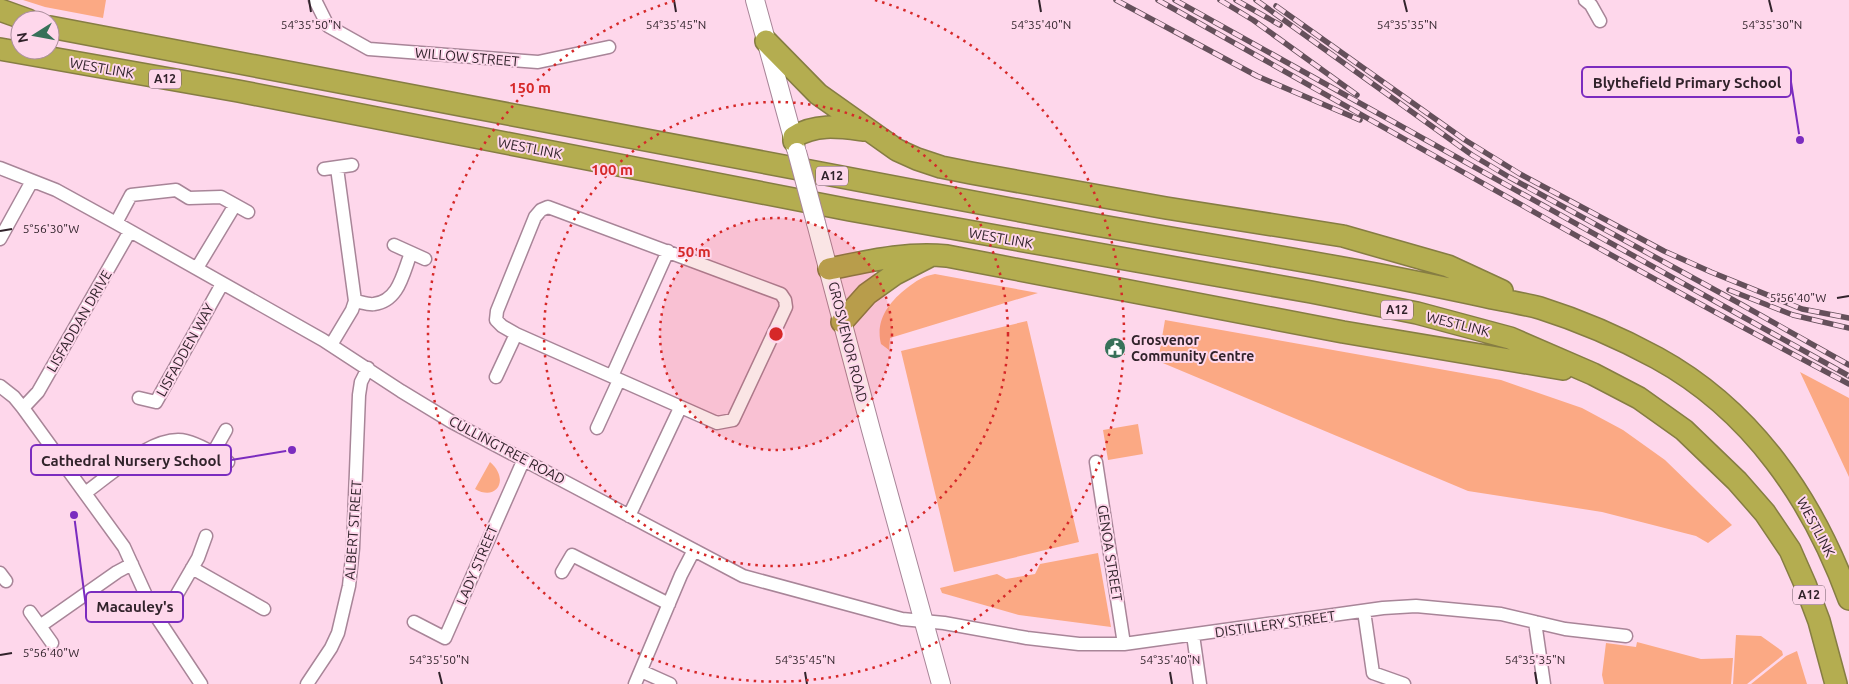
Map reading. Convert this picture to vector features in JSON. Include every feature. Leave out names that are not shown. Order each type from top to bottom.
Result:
[{"type":"highway","name":"WESTLINK","points":[[60,29],[1199,244],[1316,262],[1442,286],[1539,308],[1602,332],[1658,359],[1698,384],[1734,413],[1764,445],[1791,481],[1835,561],[1849,599]]},
{"type":"highway","points":[[766,40],[818,94],[897,150],[917,159],[941,167],[1166,208],[1343,236],[1448,266],[1539,308]]},
{"type":"highway","name":"WESTLINK","points":[[59,60],[247,93],[850,210],[1311,292],[1417,313],[1510,338],[1593,374],[1639,398],[1684,430],[1737,481],[1765,513],[1790,550],[1819,621],[1836,684]]},
{"type":"highway","points":[[795,146],[794,138],[814,129],[834,126],[870,130]]},
{"type":"highway","points":[[829,269],[909,254],[932,254],[954,257],[1343,332],[1593,374]]},
{"type":"highway","points":[[842,322],[867,294],[896,274],[932,254]]},
{"type":"main road","name":"GROSVENOR ROAD","points":[[755,0],[941,684]]},
{"type":"street","name":"WILLOW STREET","points":[[315,0],[328,26],[369,49],[538,62],[610,47]]},
{"type":"street","points":[[1585,0],[1591,5],[1600,21]]},
{"type":"street","points":[[331,345],[352,310],[355,301],[331,169],[352,165]]},
{"type":"street","name":"CULLINGTREE ROAD","points":[[0,168],[56,190],[331,345],[452,422],[743,576],[898,618],[923,621]]},
{"type":"street","points":[[0,239],[32,180]]},
{"type":"street","points":[[116,223],[131,195],[176,190],[188,198],[221,198],[248,212]]},
{"type":"street","points":[[197,268],[236,205]]},
{"type":"street","points":[[548,207],[558,209],[668,251],[781,294],[786,300],[786,307],[733,420],[717,423],[680,408],[516,334],[496,320],[497,311],[535,217],[541,210],[548,207]]},
{"type":"street","name":"LISFADDAN DRIVE","points":[[23,408],[38,392],[130,231]]},
{"type":"street","points":[[394,245],[425,258]]},
{"type":"street","points":[[597,428],[615,378],[668,251]]},
{"type":"street","points":[[355,301],[374,304],[391,298],[396,291],[411,253]]},
{"type":"street","name":"LISFADDEN WAY","points":[[139,398],[156,402],[222,284]]},
{"type":"street","points":[[496,376],[516,334]]},
{"type":"street","name":"ALBERT STREET","points":[[307,684],[331,648],[338,633],[349,586],[355,509],[359,395],[361,382],[368,368]]},
{"type":"street","points":[[0,386],[14,397],[23,408],[124,547],[154,613],[196,682]]},
{"type":"street","points":[[629,516],[680,408]]},
{"type":"street","points":[[214,453],[226,430]]},
{"type":"street","points":[[85,493],[149,447],[163,441],[184,441],[214,453],[228,462]]},
{"type":"street","name":"LADY STREET","points":[[414,622],[445,638],[524,459]]},
{"type":"street","name":"GENOA STREET","points":[[1096,462],[1124,644]]},
{"type":"street","points":[[154,613],[176,596],[192,568],[206,536]]},
{"type":"street","points":[[635,684],[694,550]]},
{"type":"street","points":[[562,572],[572,555],[669,604]]},
{"type":"street","points":[[40,626],[116,572],[132,564]]},
{"type":"street","points":[[192,568],[264,609]]},
{"type":"street","name":"DISTILLERY STREET","points":[[923,621],[1071,643],[1124,644],[1383,608],[1416,606],[1501,614],[1565,629],[1626,636]]},
{"type":"street","points":[[1364,611],[1373,673],[1366,684]]},
{"type":"street","points":[[30,612],[52,643]]},
{"type":"street","points":[[1535,622],[1544,684]]},
{"type":"street","points":[[1192,635],[1200,684]]},
{"type":"street","points":[[641,671],[670,684]]},
{"type":"street","points":[[1373,673],[1404,684]]},
{"type":"shaded area","points":[[23,0],[106,0],[103,18],[45,7]]},
{"type":"shaded area","points":[[935,274],[1038,293],[890,338],[889,350],[881,344],[880,335],[880,327],[885,312],[894,299],[910,285],[923,277]]},
{"type":"shaded area","points":[[1165,320],[1501,380],[1582,408],[1623,430],[1665,460],[1732,525],[1708,543],[1696,536],[1602,512],[1468,491],[1158,361]]},
{"type":"shaded area","points":[[1027,321],[1079,542],[954,572],[901,351]]},
{"type":"shaded area","points":[[1800,372],[1849,398],[1849,477]]},
{"type":"shaded area","points":[[1138,424],[1143,454],[1108,460],[1103,430]]},
{"type":"shaded area","points":[[490,462],[496,469],[500,481],[495,491],[489,493],[475,489]]},
{"type":"shaded area","points":[[1098,553],[1111,627],[1019,615],[942,593],[940,588],[997,574],[1006,579],[1035,574],[1040,564]]},
{"type":"shaded area","points":[[1736,635],[1761,636],[1782,651],[1783,655],[1747,684],[1733,684]]},
{"type":"shaded area","points":[[1637,642],[1701,659],[1733,658],[1731,684],[1604,684],[1602,675],[1606,643],[1636,647]]},
{"type":"shaded area","points":[[1797,651],[1807,684],[1751,684],[1786,656]]},
{"type":"railway","points":[[1116,0],[1257,76],[1360,120]]},
{"type":"railway","points":[[1158,0],[1589,242],[1849,384]]},
{"type":"railway","points":[[1175,0],[1849,376]]},
{"type":"railway","points":[[1220,0],[1253,20],[1357,95]]},
{"type":"railway","points":[[1236,0],[1280,25]]},
{"type":"railway","points":[[1256,0],[1472,155],[1849,365]]},
{"type":"railway","points":[[1276,6],[1465,140],[1520,174],[1664,251],[1711,272],[1802,309],[1849,318]]},
{"type":"railway","points":[[1729,290],[1793,315],[1849,328]]},
{"type":"place","name":"Blythefield Primary School","points":[[1800,140]]},
{"type":"place","name":"Grosvenor Community Centre","points":[[1115,348]]},
{"type":"place","name":"Cathedral Nursery School","points":[[292,450]]},
{"type":"place","name":"Macauley's","points":[[74,515]]}]
